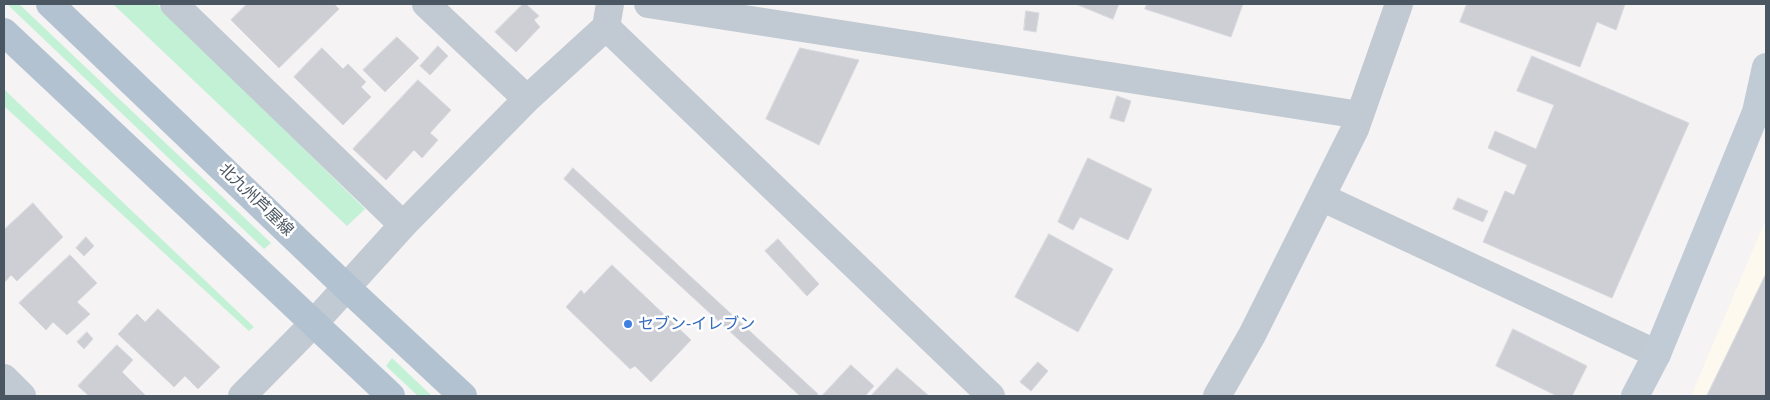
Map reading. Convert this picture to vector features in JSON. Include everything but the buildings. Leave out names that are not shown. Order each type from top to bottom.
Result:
[{"type":"main road","name":"北九州芦屋線","points":[[50,4],[463,396]]},
{"type":"main road","points":[[4,32],[391,396]]},
{"type":"street","points":[[174,4],[404,225]]},
{"type":"street","points":[[426,4],[527,99]]},
{"type":"street","points":[[648,4],[1360,116]]},
{"type":"street","points":[[1217,396],[1252,336],[1355,129],[1399,4]]},
{"type":"street","points":[[242,396],[314,323],[404,225],[608,15],[991,396]]},
{"type":"street","points":[[1635,396],[1657,354],[1761,114],[1766,67]]},
{"type":"street","points":[[1321,197],[1657,354]]},
{"type":"street","points":[[4,378],[22,396]]},
{"type":"shaded area","points":[[1766,219],[1766,396],[1691,396]]},
{"type":"green space","points":[[7,4],[19,4],[271,243],[264,249]]},
{"type":"green space","points":[[113,4],[157,4],[365,209],[347,226]]},
{"type":"green space","points":[[4,89],[254,327],[249,331],[4,106]]},
{"type":"green space","points":[[392,358],[432,396],[418,396],[386,366]]},
{"type":"place","name":"セブン-イレブン","points":[[628,324]]}]
